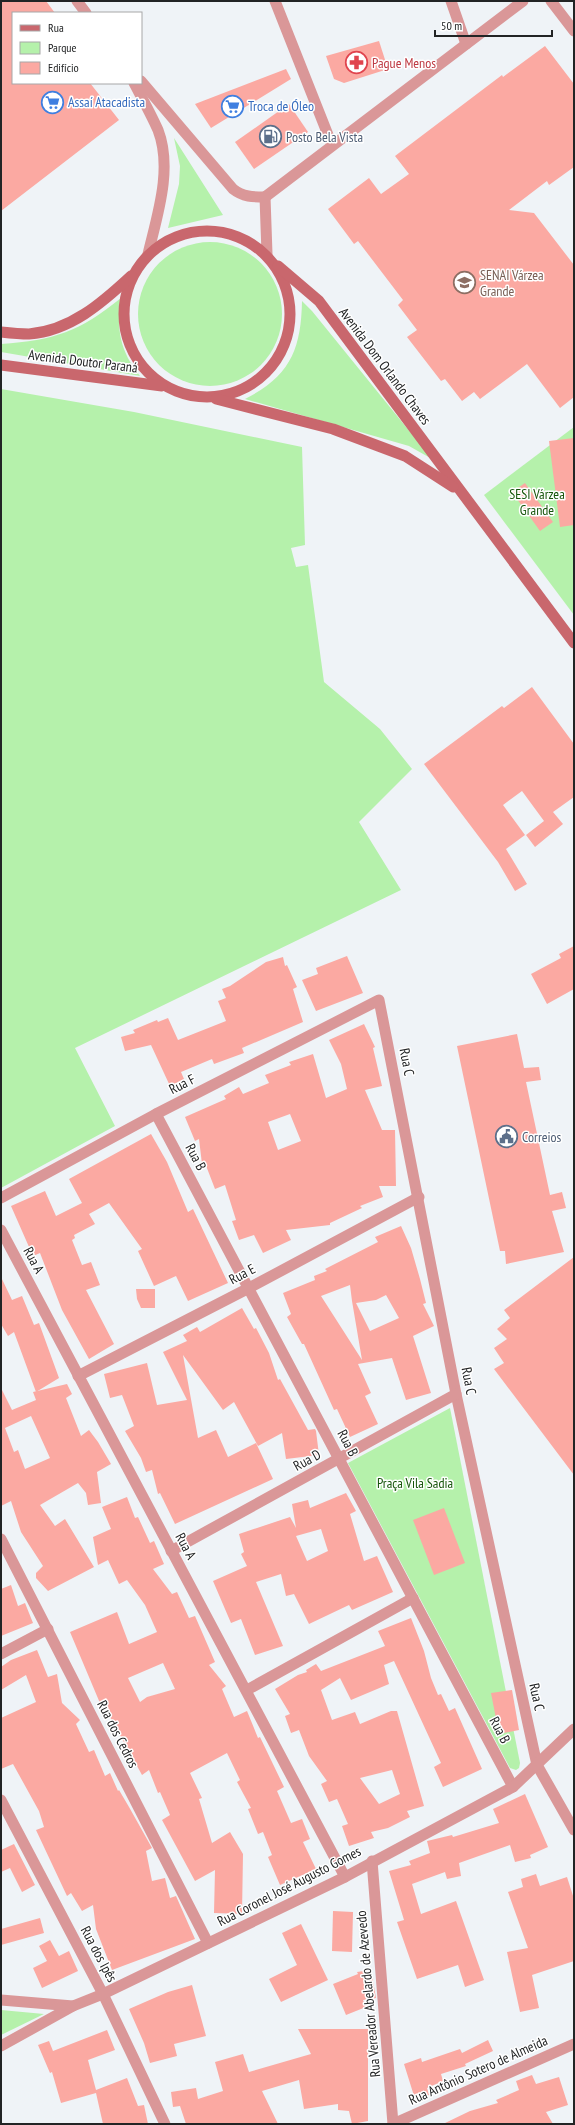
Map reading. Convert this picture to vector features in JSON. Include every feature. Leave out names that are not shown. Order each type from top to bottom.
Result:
[{"type":"main road","points":[[205,231],[225,233],[247,241],[267,254],[276,265],[283,280],[290,306],[289,333],[279,358],[262,378],[239,392],[213,398],[186,396],[162,386],[143,370],[129,348],[123,324],[124,298],[133,274],[148,254],[165,242],[184,234],[205,231]]},
{"type":"main road","name":"Avenida Dom Orlando Chaves","points":[[276,265],[319,302],[574,642]]},
{"type":"main road","name":"Avenida Doutor Paraná","points":[[1,332],[29,334],[61,327],[89,312],[133,274]]},
{"type":"main road","name":"Avenida Doutor Paraná","points":[[1,365],[162,386]]},
{"type":"main road","name":"Avenida Dom Orlando Chaves","points":[[213,398],[334,429],[405,456],[463,495]]},
{"type":"street","points":[[76,1],[85,12]]},
{"type":"street","points":[[275,1],[332,145]]},
{"type":"street","points":[[451,1],[466,44]]},
{"type":"street","points":[[142,82],[239,194],[249,197],[265,197],[523,1]]},
{"type":"street","points":[[551,1],[574,31]]},
{"type":"street","points":[[135,84],[158,130],[162,150],[163,176],[148,254]]},
{"type":"street","points":[[265,197],[267,254]]},
{"type":"street","name":"Rua F","points":[[1,1198],[156,1114],[379,1000]]},
{"type":"street","name":"Rua C","points":[[379,1000],[419,1197],[456,1394],[537,1765],[574,1830]]},
{"type":"street","name":"Rua B","points":[[156,1114],[513,1787]]},
{"type":"street","name":"Rua E","points":[[78,1376],[249,1288],[419,1197]]},
{"type":"street","name":"Rua A","points":[[1,1230],[171,1551],[247,1690],[345,1877]]},
{"type":"street","name":"Rua D","points":[[171,1551],[456,1394]]},
{"type":"street","name":"Rua dos Cedros","points":[[1,1539],[208,1943]]},
{"type":"street","points":[[247,1690],[414,1598]]},
{"type":"street","points":[[1,1654],[48,1629]]},
{"type":"street","name":"Rua Coronel José Augusto Gomes","points":[[1,2046],[73,2006],[103,1994],[345,1877],[372,1861],[513,1787],[574,1729]]},
{"type":"street","name":"Rua dos Ipês","points":[[1,1800],[103,1994],[166,2124]]},
{"type":"street","name":"Rua Vereador Abelardo de Azevedo","points":[[372,1861],[393,2124]]},
{"type":"street","points":[[1,2000],[73,2006]]},
{"type":"street","name":"Rua Antônio Sotero de Almeida","points":[[393,2124],[574,2044]]},
{"type":"green space","points":[[174,138],[223,215],[168,228],[179,184],[180,166]]},
{"type":"green space","points":[[210,242],[231,245],[244,251],[256,258],[266,268],[279,293],[282,314],[279,335],[273,348],[266,360],[256,370],[231,383],[210,386],[189,383],[176,377],[164,370],[154,360],[141,335],[138,314],[141,293],[147,280],[154,268],[164,258],[189,245]]},
{"type":"green space","points":[[121,298],[119,320],[121,339],[128,358],[140,376],[1,352],[1,344],[37,340],[66,332],[92,319]]},
{"type":"green space","points":[[302,301],[312,311],[432,459],[409,446],[245,399],[273,381],[283,371],[290,360],[299,334]]},
{"type":"green space","points":[[1,389],[134,412],[302,447],[305,545],[291,548],[296,567],[308,565],[324,682],[380,729],[412,769],[359,822],[401,890],[75,1048],[115,1126],[1,1188]]},
{"type":"green space","name":"SESI Várzea Grande","points":[[574,427],[574,615],[484,495]]},
{"type":"green space","name":"Praça Vila Sadia","points":[[450,1408],[520,1763],[519,1768],[516,1770],[510,1768],[348,1463]]},
{"type":"green space","points":[[1,2010],[44,2014],[1,2035]]},
{"type":"building","name":"Assaí Atacadista","points":[[1,1],[46,1],[54,12],[12,12],[12,84],[91,84],[119,120],[1,211]]},
{"type":"building","name":"Pague Menos","points":[[379,41],[388,69],[344,83],[334,79],[326,56]]},
{"type":"building","name":"SENAI Várzea Grande","points":[[545,46],[574,84],[574,167],[549,185],[547,181],[509,210],[534,213],[574,265],[574,397],[560,408],[527,364],[480,399],[474,392],[462,401],[445,379],[441,381],[407,337],[417,330],[398,305],[403,300],[358,241],[354,244],[328,209],[369,178],[381,194],[409,174],[395,156],[502,75],[503,77]]},
{"type":"building","points":[[286,69],[291,79],[211,128],[195,104]]},
{"type":"building","name":"Posto Bela Vista","points":[[289,104],[308,132],[254,169],[235,142]]},
{"type":"building","points":[[574,438],[574,525],[560,527],[549,441]]},
{"type":"building","points":[[525,483],[553,522],[540,531],[512,492]]},
{"type":"building","points":[[532,687],[574,744],[574,797],[553,812],[563,824],[535,847],[526,835],[544,821],[522,791],[503,805],[525,835],[506,849],[527,884],[515,891],[498,862],[424,764],[502,706],[504,708]]},
{"type":"building","points":[[574,946],[574,989],[547,1004],[531,974],[561,958],[559,954]]},
{"type":"building","points":[[347,956],[363,993],[316,1011],[302,980],[318,974],[316,968]]},
{"type":"building","points":[[283,957],[285,966],[287,965],[297,987],[293,989],[303,1022],[242,1048],[244,1053],[214,1064],[212,1059],[181,1072],[184,1079],[170,1086],[151,1045],[125,1051],[121,1037],[135,1033],[133,1030],[157,1020],[158,1022],[168,1018],[178,1040],[226,1021],[218,1001],[226,998],[222,989],[230,986],[266,962]]},
{"type":"building","points":[[364,1024],[375,1047],[373,1048],[382,1086],[365,1090],[382,1130],[395,1130],[396,1186],[379,1186],[383,1197],[360,1206],[362,1208],[330,1223],[330,1225],[286,1230],[291,1240],[263,1253],[254,1235],[239,1240],[232,1221],[236,1220],[225,1185],[215,1189],[205,1163],[202,1164],[199,1139],[195,1141],[185,1117],[226,1099],[224,1096],[239,1087],[243,1094],[269,1083],[265,1075],[291,1065],[289,1062],[313,1054],[326,1098],[347,1089],[341,1064],[329,1040]],"holes":[[[290,1114],[301,1141],[278,1150],[268,1122]]]},
{"type":"building","name":"Correios","points":[[517,1034],[524,1068],[539,1067],[541,1080],[526,1082],[550,1195],[562,1192],[566,1208],[552,1211],[564,1252],[506,1264],[505,1251],[500,1251],[457,1046]]},
{"type":"building","points":[[151,1134],[167,1162],[188,1212],[193,1209],[228,1283],[188,1301],[176,1276],[154,1286],[138,1251],[142,1249],[109,1203],[89,1214],[95,1224],[74,1235],[75,1238],[72,1240],[82,1265],[91,1262],[100,1285],[86,1290],[114,1344],[89,1359],[62,1310],[40,1253],[33,1256],[11,1206],[45,1191],[56,1216],[82,1203],[69,1179]]},
{"type":"building","points":[[401,1226],[411,1248],[426,1303],[423,1304],[434,1326],[413,1336],[431,1393],[406,1400],[392,1358],[358,1364],[371,1393],[365,1396],[378,1424],[350,1437],[337,1409],[334,1410],[304,1344],[302,1344],[287,1317],[291,1314],[283,1293],[315,1280],[314,1276],[327,1271],[325,1269],[378,1242],[375,1237]],"holes":[[[350,1285],[352,1301],[362,1360],[321,1296]],[[386,1295],[399,1318],[370,1331],[356,1303],[376,1300]]]},
{"type":"building","points":[[574,1257],[574,1475],[494,1369],[504,1363],[494,1348],[507,1339],[497,1329],[510,1318],[504,1310]]},
{"type":"building","points":[[1,1277],[12,1300],[22,1296],[34,1325],[39,1323],[59,1378],[36,1392],[14,1332],[8,1336],[1,1324]]},
{"type":"building","points":[[136,1289],[155,1289],[155,1308],[141,1308],[137,1299]]},
{"type":"building","points":[[242,1308],[254,1329],[256,1328],[269,1353],[278,1380],[280,1379],[308,1430],[315,1429],[319,1455],[286,1459],[282,1433],[258,1446],[234,1402],[223,1410],[183,1355],[198,1438],[216,1430],[228,1457],[256,1443],[273,1479],[175,1524],[160,1493],[158,1494],[152,1470],[146,1472],[141,1458],[125,1431],[134,1426],[122,1395],[110,1398],[104,1374],[147,1363],[157,1405],[187,1400],[163,1352],[187,1341],[183,1335],[197,1327],[200,1332]]},
{"type":"building","points":[[67,1384],[72,1394],[66,1398],[81,1436],[89,1430],[111,1464],[97,1472],[101,1503],[88,1505],[86,1493],[78,1483],[40,1505],[55,1526],[65,1519],[94,1567],[48,1591],[36,1578],[36,1573],[43,1566],[21,1532],[11,1501],[1,1506],[1,1388],[12,1410],[36,1400],[33,1392]],"holes":[[[31,1416],[50,1458],[25,1469],[18,1450],[14,1452],[5,1428]]]},
{"type":"building","points":[[346,1493],[356,1511],[350,1514],[364,1561],[377,1556],[393,1592],[352,1610],[349,1605],[309,1624],[294,1594],[286,1596],[281,1574],[256,1582],[283,1646],[255,1655],[241,1619],[231,1623],[213,1581],[247,1566],[241,1554],[244,1552],[239,1534],[290,1517],[296,1528],[292,1504],[308,1500],[310,1508]],"holes":[[[321,1529],[328,1551],[307,1561],[296,1536]]]},
{"type":"building","points":[[127,1497],[135,1518],[138,1517],[150,1543],[154,1541],[164,1564],[153,1569],[172,1594],[177,1592],[189,1618],[195,1616],[215,1662],[209,1665],[226,1686],[222,1689],[234,1717],[247,1711],[258,1738],[260,1737],[284,1787],[277,1791],[291,1823],[302,1819],[310,1839],[303,1842],[316,1869],[280,1885],[268,1857],[272,1855],[263,1832],[258,1834],[248,1809],[251,1808],[237,1782],[240,1780],[227,1753],[190,1773],[202,1798],[199,1799],[212,1843],[230,1832],[243,1854],[242,1914],[214,1913],[215,1870],[195,1881],[162,1820],[170,1815],[160,1792],[158,1793],[149,1770],[142,1775],[109,1715],[105,1715],[70,1632],[117,1612],[129,1644],[157,1632],[145,1605],[127,1580],[119,1584],[108,1560],[98,1565],[93,1537],[111,1529],[102,1507]],"holes":[[[163,1663],[175,1689],[147,1697],[140,1702],[128,1678]]]},
{"type":"building","points":[[444,1508],[465,1563],[434,1575],[413,1520]]},
{"type":"building","points":[[11,1585],[18,1606],[25,1603],[33,1623],[1,1636],[1,1589]]},
{"type":"building","points":[[411,1618],[424,1651],[431,1678],[438,1695],[441,1694],[449,1711],[455,1708],[482,1769],[443,1787],[434,1767],[441,1763],[394,1661],[384,1665],[389,1684],[351,1700],[340,1678],[321,1690],[332,1720],[355,1712],[360,1724],[391,1711],[397,1711],[424,1806],[407,1811],[410,1817],[388,1828],[371,1832],[374,1838],[349,1846],[342,1826],[348,1824],[337,1799],[329,1802],[321,1784],[327,1781],[309,1756],[299,1730],[291,1733],[285,1716],[290,1714],[275,1689],[298,1675],[307,1672],[306,1670],[316,1664],[321,1671],[385,1646],[378,1631]],"holes":[[[392,1770],[400,1794],[379,1804],[360,1778]]]},
{"type":"building","points":[[37,1650],[48,1677],[57,1674],[62,1703],[80,1720],[76,1724],[89,1752],[94,1750],[105,1776],[110,1773],[118,1791],[119,1790],[152,1848],[146,1851],[152,1881],[165,1878],[170,1898],[176,1896],[195,1939],[112,1970],[96,1929],[93,1905],[82,1911],[71,1893],[67,1896],[36,1830],[44,1827],[39,1811],[13,1764],[1,1769],[1,1718],[36,1702],[26,1675],[1,1690],[1,1667],[11,1660]]},
{"type":"building","points":[[512,1690],[519,1730],[499,1734],[491,1693]]},
{"type":"building","points":[[525,1794],[548,1847],[530,1855],[531,1858],[515,1862],[510,1845],[459,1863],[461,1876],[447,1879],[445,1872],[412,1884],[421,1914],[456,1901],[484,1980],[465,1987],[458,1965],[417,1979],[397,1922],[404,1920],[389,1871],[411,1865],[409,1861],[430,1853],[427,1841],[452,1835],[453,1837],[499,1823],[493,1809]]},
{"type":"building","points":[[14,1844],[35,1885],[22,1892],[10,1868],[1,1872],[1,1850]]},
{"type":"building","points":[[536,1874],[540,1886],[567,1877],[574,1899],[574,1961],[532,1975],[539,2008],[520,2012],[507,1952],[528,1948],[508,1892],[523,1887],[521,1879]]},
{"type":"building","points":[[333,1911],[353,1912],[352,1952],[332,1951]]},
{"type":"building","points":[[40,1918],[44,1933],[1,1945],[1,1929]]},
{"type":"building","points":[[301,1924],[328,1980],[281,2002],[269,1979],[297,1965],[282,1933]]},
{"type":"building","points":[[50,1940],[59,1956],[69,1951],[78,1971],[42,1988],[33,1968],[47,1961],[39,1946]]},
{"type":"building","points":[[371,1970],[376,1998],[363,2000],[366,2007],[346,2015],[333,1984],[358,1974],[357,1972]]},
{"type":"building","points":[[192,1985],[206,2036],[174,2044],[177,2056],[150,2063],[144,2043],[129,2009],[168,1992]]},
{"type":"building","points":[[298,2029],[368,2029],[368,2121],[352,2124],[349,2111],[338,2110],[338,2104],[304,2109],[299,2080],[262,2091],[278,2124],[186,2124],[180,2106],[173,2107],[171,2092],[196,2088],[198,2099],[223,2091],[215,2062],[243,2054],[249,2072],[311,2054]]},
{"type":"building","points":[[107,2030],[115,2050],[88,2060],[96,2090],[127,2078],[138,2106],[144,2105],[148,2124],[103,2124],[96,2093],[61,2103],[52,2072],[50,2073],[38,2045],[49,2041],[53,2051]]},
{"type":"building","points":[[488,2040],[493,2051],[465,2064],[466,2066],[441,2074],[443,2081],[427,2088],[429,2095],[415,2099],[404,2064],[421,2058],[422,2062],[460,2049],[462,2053]]},
{"type":"building","points":[[532,2075],[536,2084],[559,2077],[568,2105],[546,2112],[553,2124],[443,2124],[470,2111],[498,2103],[496,2100],[519,2090],[516,2081]]},
{"type":"place","name":"Pague Menos","points":[[357,63]]},
{"type":"place","name":"Assaí Atacadista","points":[[53,102]]},
{"type":"place","name":"Troca de Óleo","points":[[232,106]]},
{"type":"place","name":"Posto Bela Vista","points":[[271,137]]},
{"type":"place","name":"SENAI Várzea Grande","points":[[464,283]]},
{"type":"place","name":"Correios","points":[[507,1137]]}]
